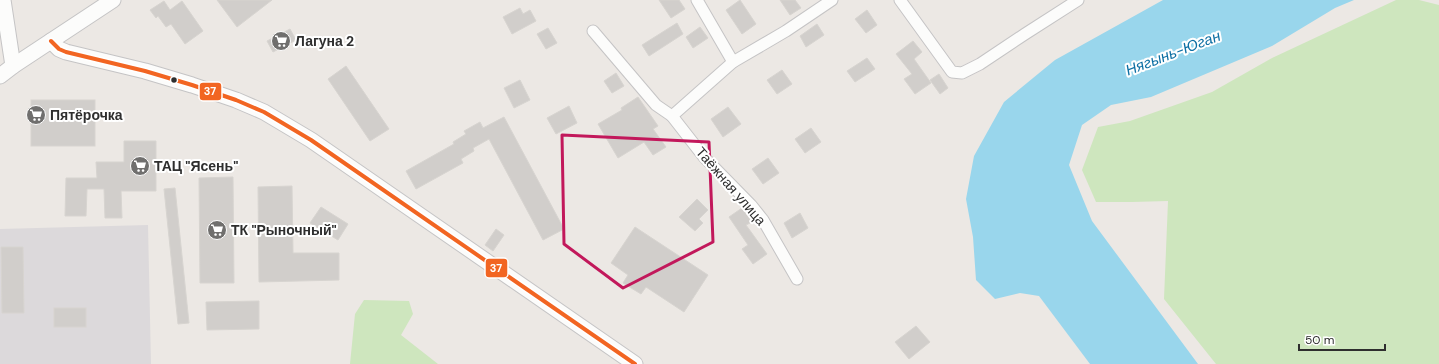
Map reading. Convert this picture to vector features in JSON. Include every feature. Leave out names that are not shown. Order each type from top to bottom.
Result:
[{"type":"street","points":[[4,0],[13,66]]},
{"type":"street","points":[[0,76],[113,0]]},
{"type":"street","points":[[697,0],[734,62]]},
{"type":"street","points":[[672,116],[734,62],[786,31],[832,0]]},
{"type":"street","points":[[900,0],[952,72],[962,73],[980,64],[1078,0]]},
{"type":"street","name":"Таёжная улица","points":[[593,31],[656,105],[672,116],[704,157],[751,205],[763,220],[797,279]]},
{"type":"street","points":[[51,41],[59,49],[66,52],[145,71],[192,85],[236,100],[270,115],[311,140],[635,364]]},
{"type":"highlighted area","points":[[562,135],[709,142],[713,242],[623,288],[564,244]]},
{"type":"shaded area","points":[[148,225],[151,364],[0,364],[0,229]]},
{"type":"green space","points":[[1396,0],[1419,0],[1439,5],[1439,364],[1216,364],[1164,299],[1168,201],[1096,202],[1082,170],[1098,127],[1130,121],[1212,92],[1272,58]]},
{"type":"green space","points":[[364,300],[409,301],[413,314],[401,335],[438,364],[350,364],[355,314]]},
{"type":"water","name":"Нягынь-Юган","points":[[1163,0],[1354,0],[1335,8],[1272,46],[1151,97],[1111,105],[1082,125],[1069,165],[1092,221],[1198,364],[1090,364],[1039,296],[1020,293],[995,299],[976,280],[973,237],[966,199],[974,156],[1004,102],[1055,60]]},
{"type":"building","points":[[217,0],[272,0],[237,27]]},
{"type":"building","points":[[659,0],[679,0],[685,9],[671,18]]},
{"type":"building","points":[[740,0],[756,24],[742,34],[726,10]]},
{"type":"building","points":[[780,0],[795,0],[801,8],[790,15]]},
{"type":"building","points":[[164,1],[170,10],[182,1],[203,31],[185,44],[171,24],[166,27],[158,16],[156,18],[150,10]]},
{"type":"building","points":[[520,8],[523,14],[530,10],[536,21],[512,34],[503,17]]},
{"type":"building","points":[[867,10],[877,25],[866,33],[855,19]]},
{"type":"building","points":[[677,23],[683,34],[649,56],[642,45]]},
{"type":"building","points":[[817,24],[824,35],[806,47],[800,36]]},
{"type":"building","points":[[700,27],[708,38],[693,48],[686,37]]},
{"type":"building","points":[[548,28],[557,43],[546,49],[537,34]]},
{"type":"building","name":"Лагуна 2","points":[[290,29],[296,40],[273,52],[267,41]]},
{"type":"building","points":[[913,41],[922,52],[914,59],[931,83],[915,94],[904,79],[912,74],[896,54]]},
{"type":"building","points":[[867,58],[875,69],[855,82],[847,71]]},
{"type":"building","points":[[346,66],[389,129],[370,141],[328,79]]},
{"type":"building","points":[[782,70],[792,84],[777,94],[767,80]]},
{"type":"building","points":[[616,73],[624,86],[612,93],[604,81]]},
{"type":"building","points":[[939,74],[948,88],[940,94],[930,80]]},
{"type":"building","points":[[520,80],[530,100],[514,108],[504,88]]},
{"type":"building","points":[[638,97],[658,126],[653,129],[666,147],[653,155],[644,142],[618,158],[598,124],[622,110],[621,108]]},
{"type":"building","points":[[31,100],[95,100],[95,146],[31,146]]},
{"type":"building","points":[[569,106],[577,123],[556,134],[547,118]]},
{"type":"building","points":[[728,107],[741,124],[723,137],[711,119]]},
{"type":"building","points":[[504,117],[564,229],[543,240],[489,139],[473,148],[474,151],[461,159],[463,163],[416,189],[406,171],[454,144],[453,142],[466,134],[464,131],[480,122],[483,128]]},
{"type":"building","points":[[811,128],[821,142],[805,153],[795,139]]},
{"type":"building","points":[[124,141],[156,141],[156,191],[121,191],[122,218],[105,218],[104,189],[87,189],[86,216],[65,216],[66,178],[97,178],[96,162],[124,162]]},
{"type":"building","points":[[768,158],[779,173],[763,184],[752,169]]},
{"type":"building","name":"ТК \"Рыночный\"","points":[[233,177],[234,283],[200,283],[199,178]]},
{"type":"building","points":[[292,186],[293,253],[339,253],[339,280],[259,282],[258,187]]},
{"type":"building","points":[[175,188],[189,323],[178,324],[164,189]]},
{"type":"building","points":[[697,199],[708,210],[699,219],[703,223],[695,231],[679,217]]},
{"type":"building","points":[[321,207],[348,224],[338,240],[310,223]]},
{"type":"building","points":[[742,208],[752,222],[746,225],[767,254],[753,264],[742,249],[748,245],[729,217]]},
{"type":"building","points":[[800,213],[808,228],[792,238],[784,223]]},
{"type":"building","points":[[635,227],[708,275],[684,312],[646,287],[641,294],[623,283],[628,275],[611,263]]},
{"type":"building","points":[[496,229],[504,235],[493,251],[485,245]]},
{"type":"building","points":[[1,247],[23,247],[24,313],[2,313]]},
{"type":"building","points":[[259,301],[259,329],[207,330],[206,302]]},
{"type":"building","points":[[54,308],[86,308],[86,327],[54,327]]},
{"type":"building","points":[[916,326],[930,342],[909,359],[895,342]]},
{"type":"transit line","name":"37","points":[[51,41],[59,49],[66,52],[145,71],[192,85],[236,100],[264,112],[311,140],[635,364]]},
{"type":"place","name":"Лагуна 2","points":[[281,41]]},
{"type":"place","name":"Пятёрочка","points":[[36,115]]},
{"type":"place","name":"ТАЦ \"Ясень\"","points":[[140,166]]},
{"type":"place","name":"ТК \"Рыночный\"","points":[[217,230]]}]
